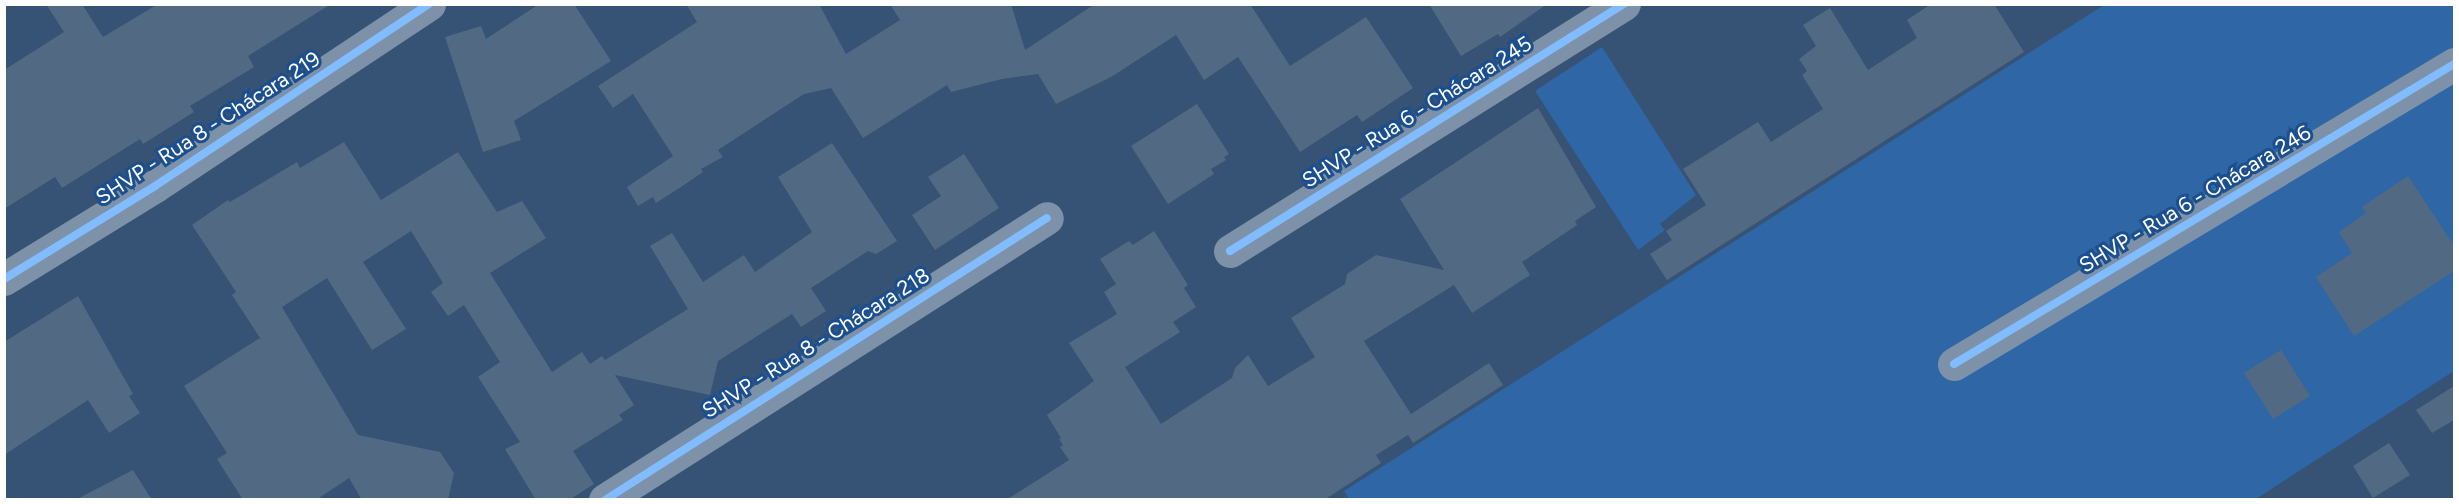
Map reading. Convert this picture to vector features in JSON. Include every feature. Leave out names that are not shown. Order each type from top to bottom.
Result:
[{"type":"street","name":"SHVP - Rua 8 - Chácara 219","points":[[4,279],[165,179],[429,4]]},
{"type":"street","name":"SHVP - Rua 6 - Chácara 245","points":[[1230,252],[1624,4]]},
{"type":"street","name":"SHVP - Rua 6 - Chácara 246","points":[[1954,364],[2454,64]]},
{"type":"street","name":"SHVP - Rua 8 - Chácara 218","points":[[605,500],[1047,218]]},
{"type":"shaded area","points":[[2104,5],[2454,5],[2454,371],[2256,499],[1350,500],[1344,491]]},
{"type":"shaded area","points":[[1602,47],[1696,195],[1660,224],[1665,230],[1638,250],[1535,91]]},
{"type":"building","points":[[46,4],[82,4],[103,37],[158,4],[331,4],[248,56],[254,67],[190,106],[194,112],[143,144],[140,139],[62,188],[55,177],[4,209],[4,70],[64,32]]},
{"type":"building","points":[[539,4],[574,4],[611,61],[514,121],[521,140],[483,152],[445,37],[481,26],[486,39]]},
{"type":"building","points":[[686,4],[819,4],[846,54],[900,20],[890,4],[1011,4],[1025,50],[1095,4],[1250,4],[1290,66],[1366,17],[1413,88],[1362,122],[1357,115],[1300,152],[1238,57],[1204,80],[1176,35],[1111,77],[1056,104],[1038,74],[1002,79],[951,92],[947,85],[863,138],[831,88],[804,94],[718,150],[723,157],[701,169],[703,172],[684,185],[656,203],[653,197],[638,206],[627,187],[673,156],[633,94],[613,108],[598,86],[697,22]]},
{"type":"building","points":[[1429,4],[1547,4],[1500,37],[1498,34],[1461,56]]},
{"type":"building","points":[[1931,4],[1994,4],[2024,52],[1667,280],[1650,254],[1672,240],[1666,231],[1706,205],[1683,169],[1758,122],[1771,142],[1823,109],[1802,75],[1807,71],[1799,59],[1816,46],[1803,25],[1830,8],[1868,70],[1917,38],[1907,20]]},
{"type":"building","points":[[1197,104],[1229,154],[1224,157],[1226,160],[1211,169],[1214,174],[1168,204],[1131,146]]},
{"type":"building","points":[[1538,108],[1596,207],[1575,221],[1577,225],[1522,262],[1530,275],[1472,313],[1454,285],[1364,341],[1411,414],[1489,363],[1503,385],[1413,443],[1408,435],[1376,455],[1381,463],[1324,500],[1006,500],[1069,460],[1060,447],[1063,445],[1059,439],[1061,438],[1047,415],[1094,381],[1069,343],[1117,314],[1104,292],[1116,284],[1100,259],[1129,241],[1133,245],[1154,231],[1188,285],[1184,288],[1196,307],[1173,322],[1180,332],[1125,367],[1161,424],[1232,378],[1235,368],[1248,355],[1268,386],[1315,357],[1291,318],[1345,284],[1347,274],[1376,255],[1444,270],[1400,199]]},
{"type":"building","points":[[344,142],[381,200],[458,152],[497,212],[522,201],[546,238],[490,273],[552,372],[582,352],[590,364],[602,356],[605,360],[688,309],[650,246],[672,233],[703,282],[744,255],[755,272],[812,232],[778,177],[832,143],[897,241],[876,254],[868,251],[811,288],[826,311],[801,327],[792,314],[718,361],[710,395],[615,375],[634,405],[619,415],[623,420],[573,451],[594,484],[569,500],[536,500],[505,449],[520,442],[478,377],[500,362],[464,305],[448,316],[431,292],[443,283],[411,231],[363,262],[406,329],[372,350],[327,278],[282,307],[358,435],[440,452],[454,473],[448,500],[362,500],[349,478],[316,500],[243,500],[217,459],[227,453],[184,386],[260,338],[232,295],[236,292],[192,225],[228,200],[230,202],[297,162],[300,168]]},
{"type":"building","points":[[964,154],[999,208],[935,250],[912,215],[941,196],[928,177]]},
{"type":"building","points":[[2408,176],[2454,246],[2454,271],[2354,336],[2316,277],[2352,253],[2339,232],[2366,213],[2362,207]]},
{"type":"building","points":[[78,296],[133,394],[129,396],[140,413],[109,433],[88,400],[4,455],[4,342]]},
{"type":"building","points":[[2281,350],[2310,396],[2273,419],[2244,373]]},
{"type":"building","points":[[2454,386],[2454,420],[2432,433],[2416,410]]},
{"type":"building","points":[[2389,443],[2410,475],[2373,498],[2353,466]]},
{"type":"building","points":[[133,470],[152,500],[75,500]]},
{"type":"cycle path","points":[[4,279],[155,186],[429,4]]},
{"type":"cycle path","points":[[1230,251],[1624,4]]},
{"type":"cycle path","points":[[1954,364],[2454,64]]},
{"type":"cycle path","points":[[605,500],[1047,218]]}]
